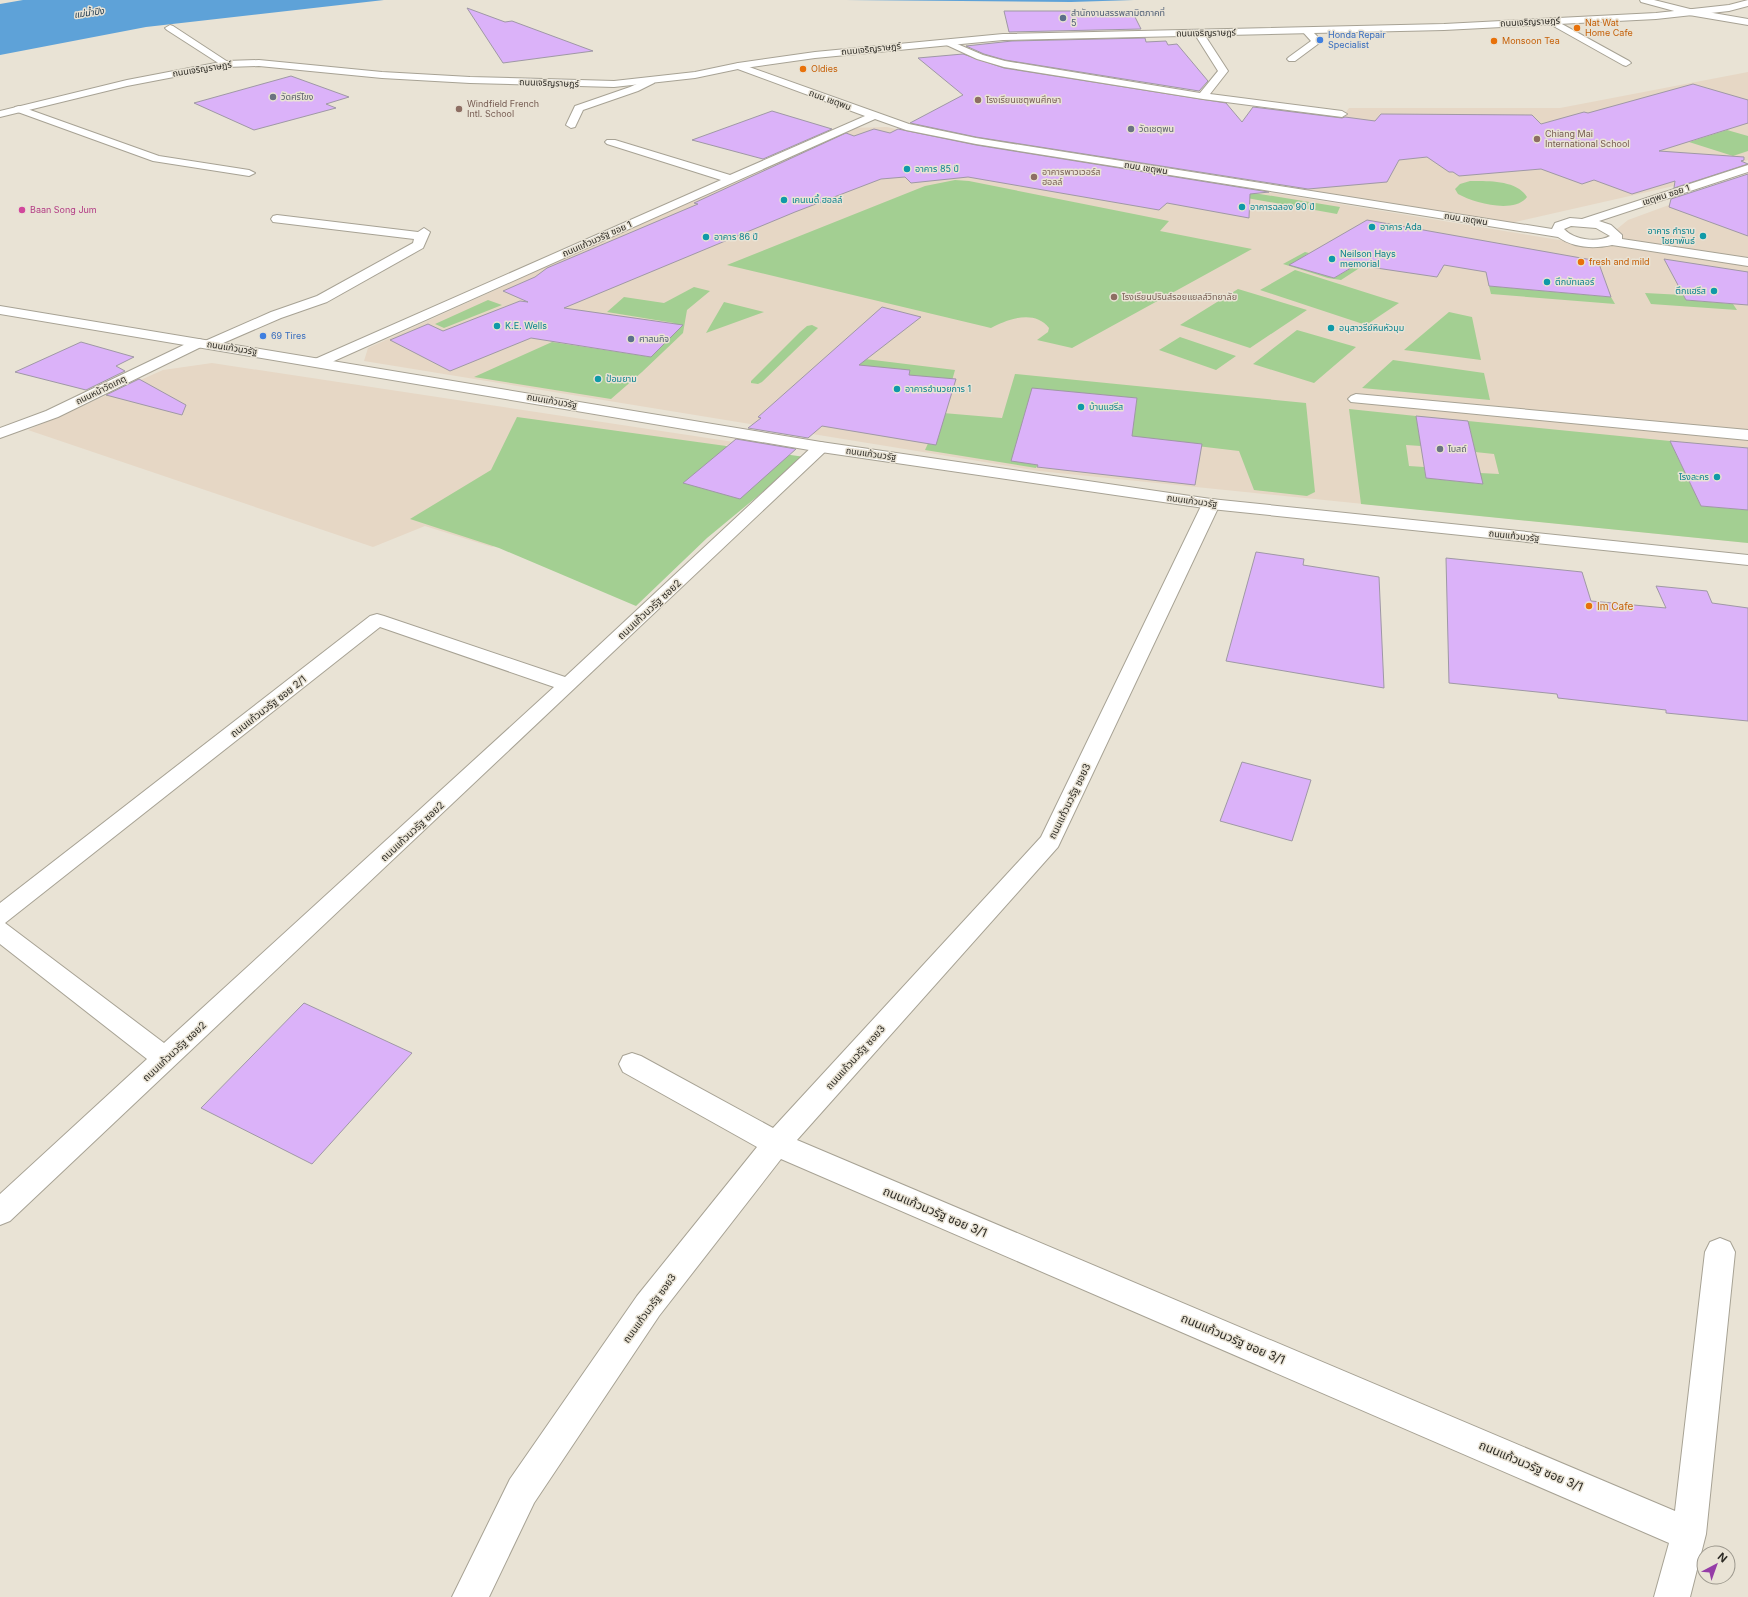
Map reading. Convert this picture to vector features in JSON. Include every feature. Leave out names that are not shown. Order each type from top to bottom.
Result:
[{"type":"street","points":[[1644,0],[1689,12],[1748,22]]},
{"type":"street","name":"ถนนเจริญราษฎร์","points":[[0,114],[127,83],[226,64],[259,63],[470,80],[590,84],[650,81],[815,55],[1003,37],[1444,27],[1618,19],[1729,8],[1748,3]]},
{"type":"street","points":[[1551,21],[1626,63]]},
{"type":"street","points":[[170,28],[226,64]]},
{"type":"street","points":[[1292,58],[1317,41],[1307,31]]},
{"type":"street","points":[[1199,33],[1223,71],[1203,96]]},
{"type":"street","points":[[945,42],[980,57],[1004,64],[1203,96],[1342,114]]},
{"type":"street","name":"ถนน เชตุพน","points":[[738,66],[906,127],[976,141],[1562,234],[1570,239],[1589,243],[1613,241]]},
{"type":"street","points":[[570,125],[579,108],[600,99],[629,91],[650,81]]},
{"type":"street","points":[[19,109],[157,159],[249,173]]},
{"type":"street","name":"ถนนแก้วนวรัฐ ซอย 1","points":[[320,362],[873,116]]},
{"type":"street","points":[[611,142],[731,179]]},
{"type":"street","name":"เชตุพน ซอย 1","points":[[1584,222],[1748,168]]},
{"type":"street","name":"ถนนหน้าวัดเกตุ","points":[[0,433],[52,414],[204,343],[322,299],[418,245],[423,234],[277,219]]},
{"type":"street","points":[[1562,234],[1558,229],[1559,226],[1570,222],[1584,222],[1598,225],[1612,231],[1616,235],[1616,238],[1613,241],[1748,262]]},
{"type":"street","name":"ถนนแก้วนวรัฐ","points":[[0,310],[320,362],[821,447],[1211,504],[1748,560]]},
{"type":"street","points":[[1356,399],[1748,435]]},
{"type":"street","name":"ถนนแก้วนวรัฐ ซอย2","points":[[0,1212],[568,685],[821,447]]},
{"type":"street","name":"ถนนแก้วนวรัฐ ซอย3","points":[[470,1597],[522,1491],[648,1306],[776,1144],[1050,841],[1211,504]]},
{"type":"street","name":"ถนนแก้วนวรัฐ ซอย 2/1","points":[[0,916],[377,620],[568,685]]},
{"type":"street","points":[[0,931],[166,1059]]},
{"type":"street","name":"ถนนแก้วนวรัฐ ซอย 3/1","points":[[632,1064],[776,1144],[1689,1534]]},
{"type":"street","points":[[1672,1597],[1689,1534],[1720,1252]]},
{"type":"shaded area","name":"Chiang Mai International School","points":[[1748,72],[1748,160],[1687,183],[1511,223],[1290,190],[1349,108],[1560,108]]},
{"type":"shaded area","name":"โรงเรียนปรินส์รอยแยลส์วิทยาลัย","points":[[887,127],[927,136],[1596,246],[1628,220],[1748,176],[1748,543],[1039,471],[364,361],[368,348],[850,128]]},
{"type":"shaded area","points":[[212,363],[734,442],[492,547],[425,526],[373,547],[28,430],[163,370]]},
{"type":"green space","points":[[1727,130],[1748,136],[1748,151],[1733,156],[1689,142]]},
{"type":"green space","points":[[1137,174],[1340,207],[1337,214],[1134,178]]},
{"type":"green space","points":[[955,180],[969,181],[1169,221],[1160,231],[1252,249],[1072,348],[1037,340],[1048,332],[1049,328],[1043,322],[1029,317],[1013,319],[991,328],[727,265],[925,186]]},
{"type":"green space","points":[[1470,181],[1509,184],[1522,191],[1527,197],[1521,202],[1504,206],[1474,201],[1458,194],[1455,189],[1460,184]]},
{"type":"green space","points":[[1305,252],[1309,253],[1290,265],[1334,278],[1355,266],[1361,267],[1341,280],[1328,278],[1283,264]]},
{"type":"green space","points":[[1295,270],[1399,303],[1366,325],[1260,290]]},
{"type":"green space","points":[[1489,286],[1611,297],[1615,304],[1491,294]]},
{"type":"green space","points":[[694,287],[710,291],[687,310],[683,333],[611,399],[474,377],[552,342],[651,357],[677,331],[674,323],[607,312],[624,297],[664,303]]},
{"type":"green space","points":[[1238,289],[1307,310],[1250,348],[1180,325]]},
{"type":"green space","points":[[1645,293],[1683,295],[1686,300],[1733,304],[1737,310],[1651,304]]},
{"type":"green space","points":[[488,300],[502,305],[444,328],[435,324]]},
{"type":"green space","points":[[724,302],[764,312],[706,333]]},
{"type":"green space","points":[[1449,312],[1472,317],[1481,360],[1404,350]]},
{"type":"green space","points":[[812,325],[818,328],[762,382],[758,384],[751,383],[751,381],[800,332],[807,326]]},
{"type":"green space","points":[[1297,330],[1356,347],[1314,383],[1253,364]]},
{"type":"green space","points":[[1180,337],[1236,356],[1216,370],[1159,350]]},
{"type":"green space","points":[[857,358],[955,370],[943,413],[1002,418],[1015,374],[1306,403],[1315,492],[1307,496],[1254,490],[1239,451],[1054,429],[1036,468],[925,450],[942,413],[852,408]]},
{"type":"green space","points":[[1393,360],[1484,373],[1490,400],[1362,388]]},
{"type":"green space","points":[[1349,409],[1416,416],[1421,446],[1406,445],[1409,466],[1424,467],[1426,478],[1482,484],[1480,473],[1499,474],[1494,454],[1475,452],[1468,421],[1670,441],[1701,506],[1748,510],[1748,543],[1361,504]]},
{"type":"green space","points":[[517,417],[805,457],[707,538],[636,606],[499,548],[410,519],[491,470]]},
{"type":"water","name":"แม่น้ำปิง","points":[[23,0],[384,0],[146,27],[0,55],[0,4]]},
{"type":"water","points":[[846,0],[1134,0],[1071,2]]},
{"type":"building","points":[[467,8],[505,22],[512,21],[593,51],[503,63]]},
{"type":"building","points":[[1004,11],[1077,11],[1078,15],[1134,15],[1141,29],[1009,32]]},
{"type":"building","points":[[1145,38],[1146,42],[1166,41],[1168,45],[1177,44],[1208,81],[1199,91],[1005,60],[984,54],[966,46],[1012,41]]},
{"type":"building","points":[[963,54],[1004,68],[1226,103],[1242,122],[1253,107],[1375,121],[1381,114],[1532,115],[1541,124],[1584,112],[1588,113],[1693,84],[1748,100],[1748,123],[1659,151],[1744,157],[1744,160],[1741,161],[1748,164],[1674,188],[1675,181],[1632,194],[1594,180],[1582,184],[1541,169],[1459,176],[1453,172],[1449,172],[1427,157],[1399,160],[1387,182],[1308,189],[976,137],[910,123],[963,95],[918,58]]},
{"type":"building","points":[[291,76],[349,97],[326,104],[336,108],[254,130],[194,103]]},
{"type":"building","points":[[772,111],[832,129],[763,159],[692,140]]},
{"type":"building","points":[[874,129],[890,133],[898,129],[976,145],[1269,192],[1250,194],[1249,218],[1167,203],[1159,210],[968,177],[911,183],[905,177],[881,179],[795,212],[564,308],[683,325],[651,357],[531,338],[450,371],[390,340],[428,324],[443,331],[520,301],[528,302],[503,291],[535,277],[547,268],[698,204],[694,203],[846,133],[854,136]]},
{"type":"building","points":[[1748,174],[1748,236],[1669,207],[1671,199]]},
{"type":"building","points":[[1367,220],[1598,261],[1611,297],[1489,286],[1486,272],[1444,265],[1437,277],[1356,265],[1334,278],[1289,265]]},
{"type":"building","points":[[1664,259],[1748,272],[1748,305],[1686,300]]},
{"type":"building","points":[[882,307],[921,317],[859,365],[910,370],[909,375],[956,379],[936,445],[822,426],[808,438],[748,428],[761,418],[758,417]]},
{"type":"building","points":[[81,342],[134,357],[116,366],[125,371],[86,390],[15,372]]},
{"type":"building","points":[[139,379],[186,405],[182,415],[106,395]]},
{"type":"building","points":[[1032,388],[1137,398],[1132,436],[1202,444],[1195,485],[1037,467],[1038,465],[1011,461]]},
{"type":"building","name":"โบสถ์","points":[[1416,416],[1468,421],[1483,484],[1426,478]]},
{"type":"building","points":[[736,439],[796,449],[740,499],[683,483]]},
{"type":"building","name":"โรงละคร","points":[[1670,441],[1748,448],[1748,510],[1701,506]]},
{"type":"building","points":[[1256,552],[1304,559],[1303,565],[1379,577],[1384,688],[1226,661]]},
{"type":"building","points":[[1446,558],[1582,572],[1591,601],[1666,608],[1656,586],[1707,591],[1712,603],[1748,608],[1748,721],[1666,713],[1666,710],[1558,698],[1557,694],[1449,683]]},
{"type":"building","points":[[1242,762],[1311,780],[1292,841],[1220,821]]},
{"type":"building","points":[[304,1003],[412,1053],[312,1164],[201,1108]]},
{"type":"place","name":"สำนักงานสรรพสามิตภาคที่ 5","points":[[1063,18]]},
{"type":"place","name":"Nat Wat Home Cafe","points":[[1577,28]]},
{"type":"place","name":"Honda Repair Specialist","points":[[1320,40]]},
{"type":"place","name":"Monsoon Tea","points":[[1494,41]]},
{"type":"place","name":"Oldies","points":[[803,69]]},
{"type":"place","name":"วัดศรีโขง","points":[[273,97]]},
{"type":"place","name":"โรงเรียนเชตุพนศึกษา","points":[[978,100]]},
{"type":"place","name":"Windfield French Intl. School","points":[[459,109]]},
{"type":"place","name":"วัดเชตุพน","points":[[1131,129]]},
{"type":"place","name":"Chiang Mai International School","points":[[1537,139]]},
{"type":"place","name":"อาคาร 85 ปี","points":[[907,169]]},
{"type":"place","name":"อาคารพาวเวอร์ส ฮอลล์","points":[[1034,177]]},
{"type":"place","name":"เคนเนดี้ ฮอลล์","points":[[784,200]]},
{"type":"place","name":"อาคารฉลอง 90 ปี","points":[[1242,207]]},
{"type":"place","name":"Baan Song Jum","points":[[22,210]]},
{"type":"place","name":"อาคาร Ada","points":[[1372,227]]},
{"type":"place","name":"อาคาร กำราบ ไชยาพันธ์","points":[[1703,236]]},
{"type":"place","name":"อาคาร 86 ปี","points":[[706,237]]},
{"type":"place","name":"Neilson Hays memorial","points":[[1332,259]]},
{"type":"place","name":"fresh and mild","points":[[1581,262]]},
{"type":"place","name":"ตึกบัทเลอร์","points":[[1547,282]]},
{"type":"place","name":"ตึกแฮรีส","points":[[1714,291]]},
{"type":"place","name":"โรงเรียนปรินส์รอยแยลส์วิทยาลัย","points":[[1114,297]]},
{"type":"place","name":"K.E. Wells","points":[[497,326]]},
{"type":"place","name":"อนุสาวรีย์หินหัวมุม","points":[[1331,328]]},
{"type":"place","name":"69 Tires","points":[[263,336]]},
{"type":"place","name":"ศาสนกิจ","points":[[631,339]]},
{"type":"place","name":"ป้อมยาม","points":[[598,379]]},
{"type":"place","name":"อาคารอำนวยการ 1","points":[[897,389]]},
{"type":"place","name":"บ้านแฮรีส","points":[[1081,407]]},
{"type":"place","name":"โบสถ์","points":[[1440,449]]},
{"type":"place","name":"โรงละคร","points":[[1717,477]]},
{"type":"place","name":"Im Cafe","points":[[1589,606]]}]
